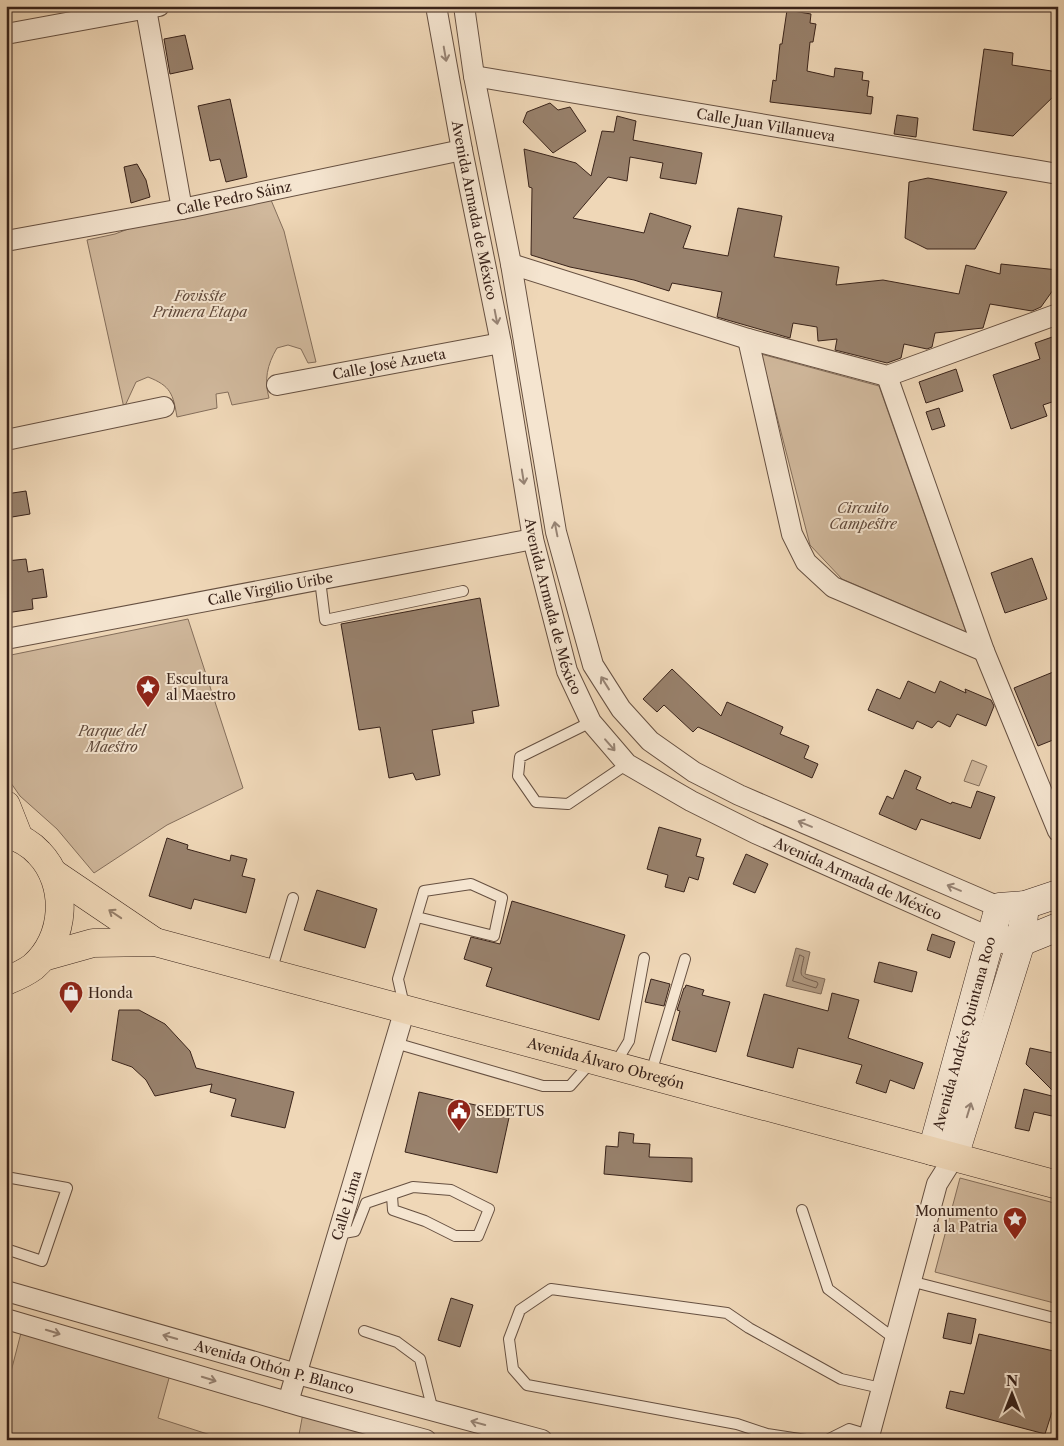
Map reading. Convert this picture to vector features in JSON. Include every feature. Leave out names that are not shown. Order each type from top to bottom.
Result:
[{"type":"main road","points":[[6,805],[13,836]]},
{"type":"main road","name":"Avenida Álvaro Obregón","points":[[13,836],[39,853],[53,873],[60,894],[60,916],[54,938],[20,977]]},
{"type":"main road","name":"Avenida Álvaro Obregón","points":[[53,873],[155,942]]},
{"type":"main road","points":[[998,908],[1025,905],[1058,894]]},
{"type":"main road","name":"Avenida Andrés Quintana Roo","points":[[943,1154],[1021,942],[1025,905]]},
{"type":"main road","name":"Avenida Andrés Quintana Roo","points":[[943,1154],[998,908]]},
{"type":"main road","points":[[1021,942],[1058,927]]},
{"type":"main road","name":"Avenida Armada de México","points":[[990,938],[1021,942]]},
{"type":"main road","name":"Avenida Álvaro Obregón","points":[[20,977],[93,943],[155,942],[1058,1184]]},
{"type":"street","name":"Avenida Armada de México","points":[[436,6],[462,150],[501,342],[533,539],[567,672],[591,722],[627,764],[691,801],[755,833],[990,938]]},
{"type":"street","name":"Avenida Armada de México","points":[[464,6],[474,76],[511,264],[556,532],[593,665],[622,709],[650,741],[694,772],[740,796],[998,908]]},
{"type":"street","points":[[8,30],[152,8],[182,209]]},
{"type":"street","name":"Calle Juan Villanueva","points":[[474,76],[1058,174]]},
{"type":"street","name":"Calle Pedro Sáinz","points":[[6,241],[182,209],[462,150]]},
{"type":"street","points":[[511,264],[748,339],[887,376],[1058,314]]},
{"type":"street","points":[[748,339],[792,534],[806,562],[833,587],[984,652]]},
{"type":"street","name":"Calle José Azueta","points":[[277,385],[501,342]]},
{"type":"street","points":[[887,376],[984,652],[1058,831]]},
{"type":"street","points":[[6,440],[164,407]]},
{"type":"street","name":"Calle Virgilio Uribe","points":[[6,639],[533,539]]},
{"type":"street","name":"Calle Lima","points":[[288,1402],[405,1009]]},
{"type":"street","name":"Avenida Andrés Quintana Roo","points":[[869,1437],[937,1184],[943,1154]]},
{"type":"street","name":"Avenida Othón P. Blanco","points":[[6,1290],[297,1374],[542,1440]]},
{"type":"street","points":[[6,1319],[288,1402],[426,1440]]},
{"type":"lane","points":[[320,580],[325,620],[463,590]]},
{"type":"lane","points":[[591,722],[520,757],[518,776],[536,802],[568,804],[627,764]]},
{"type":"lane","points":[[405,1009],[398,979],[424,891],[471,884],[502,898],[494,936],[417,917]]},
{"type":"lane","points":[[271,973],[293,898]]},
{"type":"lane","points":[[395,1043],[543,1086],[570,1086],[604,1062],[629,1041],[644,958]]},
{"type":"lane","points":[[651,1075],[685,960]]},
{"type":"lane","points":[[6,1177],[66,1188],[42,1261],[6,1249]]},
{"type":"lane","points":[[338,1234],[355,1231],[366,1203],[392,1196],[413,1187],[451,1190],[489,1209],[478,1236],[455,1236],[425,1221],[393,1210],[392,1196]]},
{"type":"lane","points":[[802,1210],[828,1289],[894,1339]]},
{"type":"lane","points":[[910,1281],[1058,1319]]},
{"type":"lane","points":[[806,1440],[767,1434],[737,1424],[527,1385],[513,1369],[509,1340],[520,1310],[551,1289],[727,1313],[749,1328],[841,1379],[881,1388]]},
{"type":"lane","points":[[364,1330],[397,1342],[420,1359],[433,1411]]},
{"type":"lane","points":[[827,1440],[850,1429],[869,1437]]},
{"type":"green space","name":"Fovisste Primera Etapa","points":[[271,200],[284,231],[316,362],[308,363],[301,349],[288,345],[277,348],[267,373],[269,398],[232,405],[228,392],[216,394],[217,408],[177,417],[170,392],[162,384],[148,377],[136,382],[124,408],[87,240],[115,234],[136,226]]},
{"type":"green space","name":"Circuito Campestre","points":[[761,354],[879,386],[966,632],[842,579],[810,545]]},
{"type":"green space","name":"Parque del Maestro","points":[[188,619],[243,788],[167,825],[94,873],[57,829],[20,796],[6,776],[6,656]]},
{"type":"green space","points":[[972,760],[987,766],[979,786],[964,781]]},
{"type":"green space","points":[[960,1178],[1058,1204],[1058,1304],[935,1272]]},
{"type":"green space","points":[[22,1329],[171,1371],[158,1418],[226,1440],[6,1440],[6,1391]]},
{"type":"green space","points":[[303,1413],[397,1440],[298,1440]]},
{"type":"water","points":[[796,948],[810,952],[805,974],[825,979],[821,994],[786,986]]},
{"type":"building","points":[[787,10],[811,14],[810,23],[816,24],[813,42],[810,42],[807,71],[834,77],[835,68],[863,72],[862,80],[869,81],[867,96],[873,97],[871,114],[770,102],[773,80],[776,81],[780,44],[782,44]]},
{"type":"building","points":[[185,35],[193,69],[170,74],[164,39]]},
{"type":"building","points":[[984,49],[1013,53],[1012,65],[1058,72],[1058,92],[1013,136],[973,130]]},
{"type":"building","points":[[230,99],[247,177],[226,182],[220,159],[210,161],[198,106]]},
{"type":"building","points":[[550,103],[558,110],[570,107],[586,131],[553,153],[523,122],[527,112]]},
{"type":"building","points":[[897,115],[918,118],[916,137],[894,134]]},
{"type":"building","points":[[617,116],[636,121],[633,140],[702,153],[696,184],[660,178],[663,163],[630,157],[627,181],[608,177],[573,218],[644,233],[650,213],[691,226],[683,248],[728,256],[738,208],[782,216],[774,257],[839,267],[836,285],[883,280],[959,294],[966,265],[1000,274],[1001,264],[1058,270],[1058,283],[1041,307],[1032,311],[990,304],[983,328],[935,333],[932,347],[927,349],[904,344],[901,358],[887,363],[835,350],[837,339],[818,341],[817,327],[793,323],[790,338],[717,317],[722,292],[672,283],[669,291],[634,280],[570,267],[531,255],[532,188],[529,187],[524,149],[576,163],[591,176],[602,131],[614,132]]},
{"type":"building","points":[[137,164],[146,180],[150,197],[131,203],[124,167]]},
{"type":"building","points":[[928,178],[1007,192],[975,249],[927,249],[905,238],[909,182]]},
{"type":"building","points":[[1058,335],[1058,400],[1043,405],[1047,416],[1011,429],[993,375],[1040,359],[1035,343]]},
{"type":"building","points":[[956,369],[963,391],[926,403],[919,382]]},
{"type":"building","points":[[939,408],[945,426],[932,430],[926,412]]},
{"type":"building","points":[[26,491],[30,514],[6,518],[6,494]]},
{"type":"building","points":[[1032,558],[1047,599],[1005,613],[991,573]]},
{"type":"building","points":[[26,559],[28,572],[43,569],[47,597],[32,599],[33,609],[6,613],[6,561]]},
{"type":"building","points":[[480,598],[499,706],[472,711],[474,723],[432,730],[440,775],[416,780],[413,773],[389,778],[380,727],[359,730],[341,624]]},
{"type":"building","points":[[672,669],[721,716],[727,702],[783,727],[780,734],[809,746],[804,758],[818,764],[812,778],[698,727],[693,732],[664,705],[657,712],[643,699]]},
{"type":"building","points":[[1058,670],[1058,738],[1038,746],[1014,688]]},
{"type":"building","points":[[908,681],[935,693],[940,681],[966,693],[965,689],[991,700],[994,706],[986,726],[957,714],[950,727],[938,721],[932,728],[917,721],[913,729],[868,710],[877,689],[900,699]]},
{"type":"building","points":[[905,770],[921,777],[916,789],[951,804],[952,802],[971,808],[977,791],[995,797],[980,839],[921,819],[916,830],[879,814],[887,796],[893,799]]},
{"type":"building","points":[[659,827],[701,839],[696,856],[704,858],[698,880],[689,877],[684,892],[665,887],[668,875],[647,869]]},
{"type":"building","points":[[167,838],[188,845],[187,849],[230,861],[231,855],[247,859],[242,876],[255,879],[246,913],[194,899],[191,909],[149,896]]},
{"type":"building","points":[[746,854],[768,864],[755,893],[733,884]]},
{"type":"building","points":[[317,890],[377,909],[365,948],[304,930]]},
{"type":"building","points":[[512,901],[625,935],[599,1020],[486,986],[492,968],[464,959],[471,937],[500,944]]},
{"type":"building","points":[[932,934],[955,942],[950,958],[927,950]]},
{"type":"building","points":[[879,962],[917,972],[912,992],[874,982]]},
{"type":"building","points":[[651,979],[670,984],[664,1006],[645,1002]]},
{"type":"building","points":[[686,985],[704,990],[702,995],[730,1002],[716,1052],[672,1040],[680,1011],[677,1010]]},
{"type":"building","points":[[832,993],[859,1000],[848,1038],[923,1063],[914,1089],[890,1080],[886,1093],[856,1083],[862,1065],[798,1048],[793,1068],[747,1056],[764,994],[828,1011]]},
{"type":"building","points":[[119,1010],[139,1010],[165,1024],[190,1051],[196,1068],[294,1092],[285,1128],[231,1116],[236,1099],[210,1092],[212,1084],[155,1096],[146,1080],[132,1067],[112,1060]]},
{"type":"building","points":[[1030,1048],[1058,1054],[1058,1096],[1026,1064]]},
{"type":"building","points":[[1024,1089],[1056,1097],[1052,1116],[1034,1112],[1029,1131],[1015,1128]]},
{"type":"building","points":[[419,1092],[510,1113],[497,1173],[405,1152]]},
{"type":"building","points":[[619,1132],[634,1134],[633,1143],[650,1144],[649,1157],[692,1158],[692,1182],[604,1174],[606,1146],[618,1147]]},
{"type":"building","points":[[451,1298],[473,1305],[460,1347],[438,1340]]},
{"type":"building","points":[[948,1313],[976,1319],[971,1344],[943,1338]]},
{"type":"building","points":[[979,1334],[1058,1352],[1058,1413],[1052,1412],[1045,1434],[946,1408],[950,1391],[964,1394]]},
{"type":"place","name":"Escultura al Maestro","points":[[148,708]]},
{"type":"place","name":"Honda","points":[[71,1014]]},
{"type":"place","name":"SEDETUS","points":[[459,1132]]},
{"type":"place","name":"Monumento a la Patria","points":[[1015,1240]]}]
